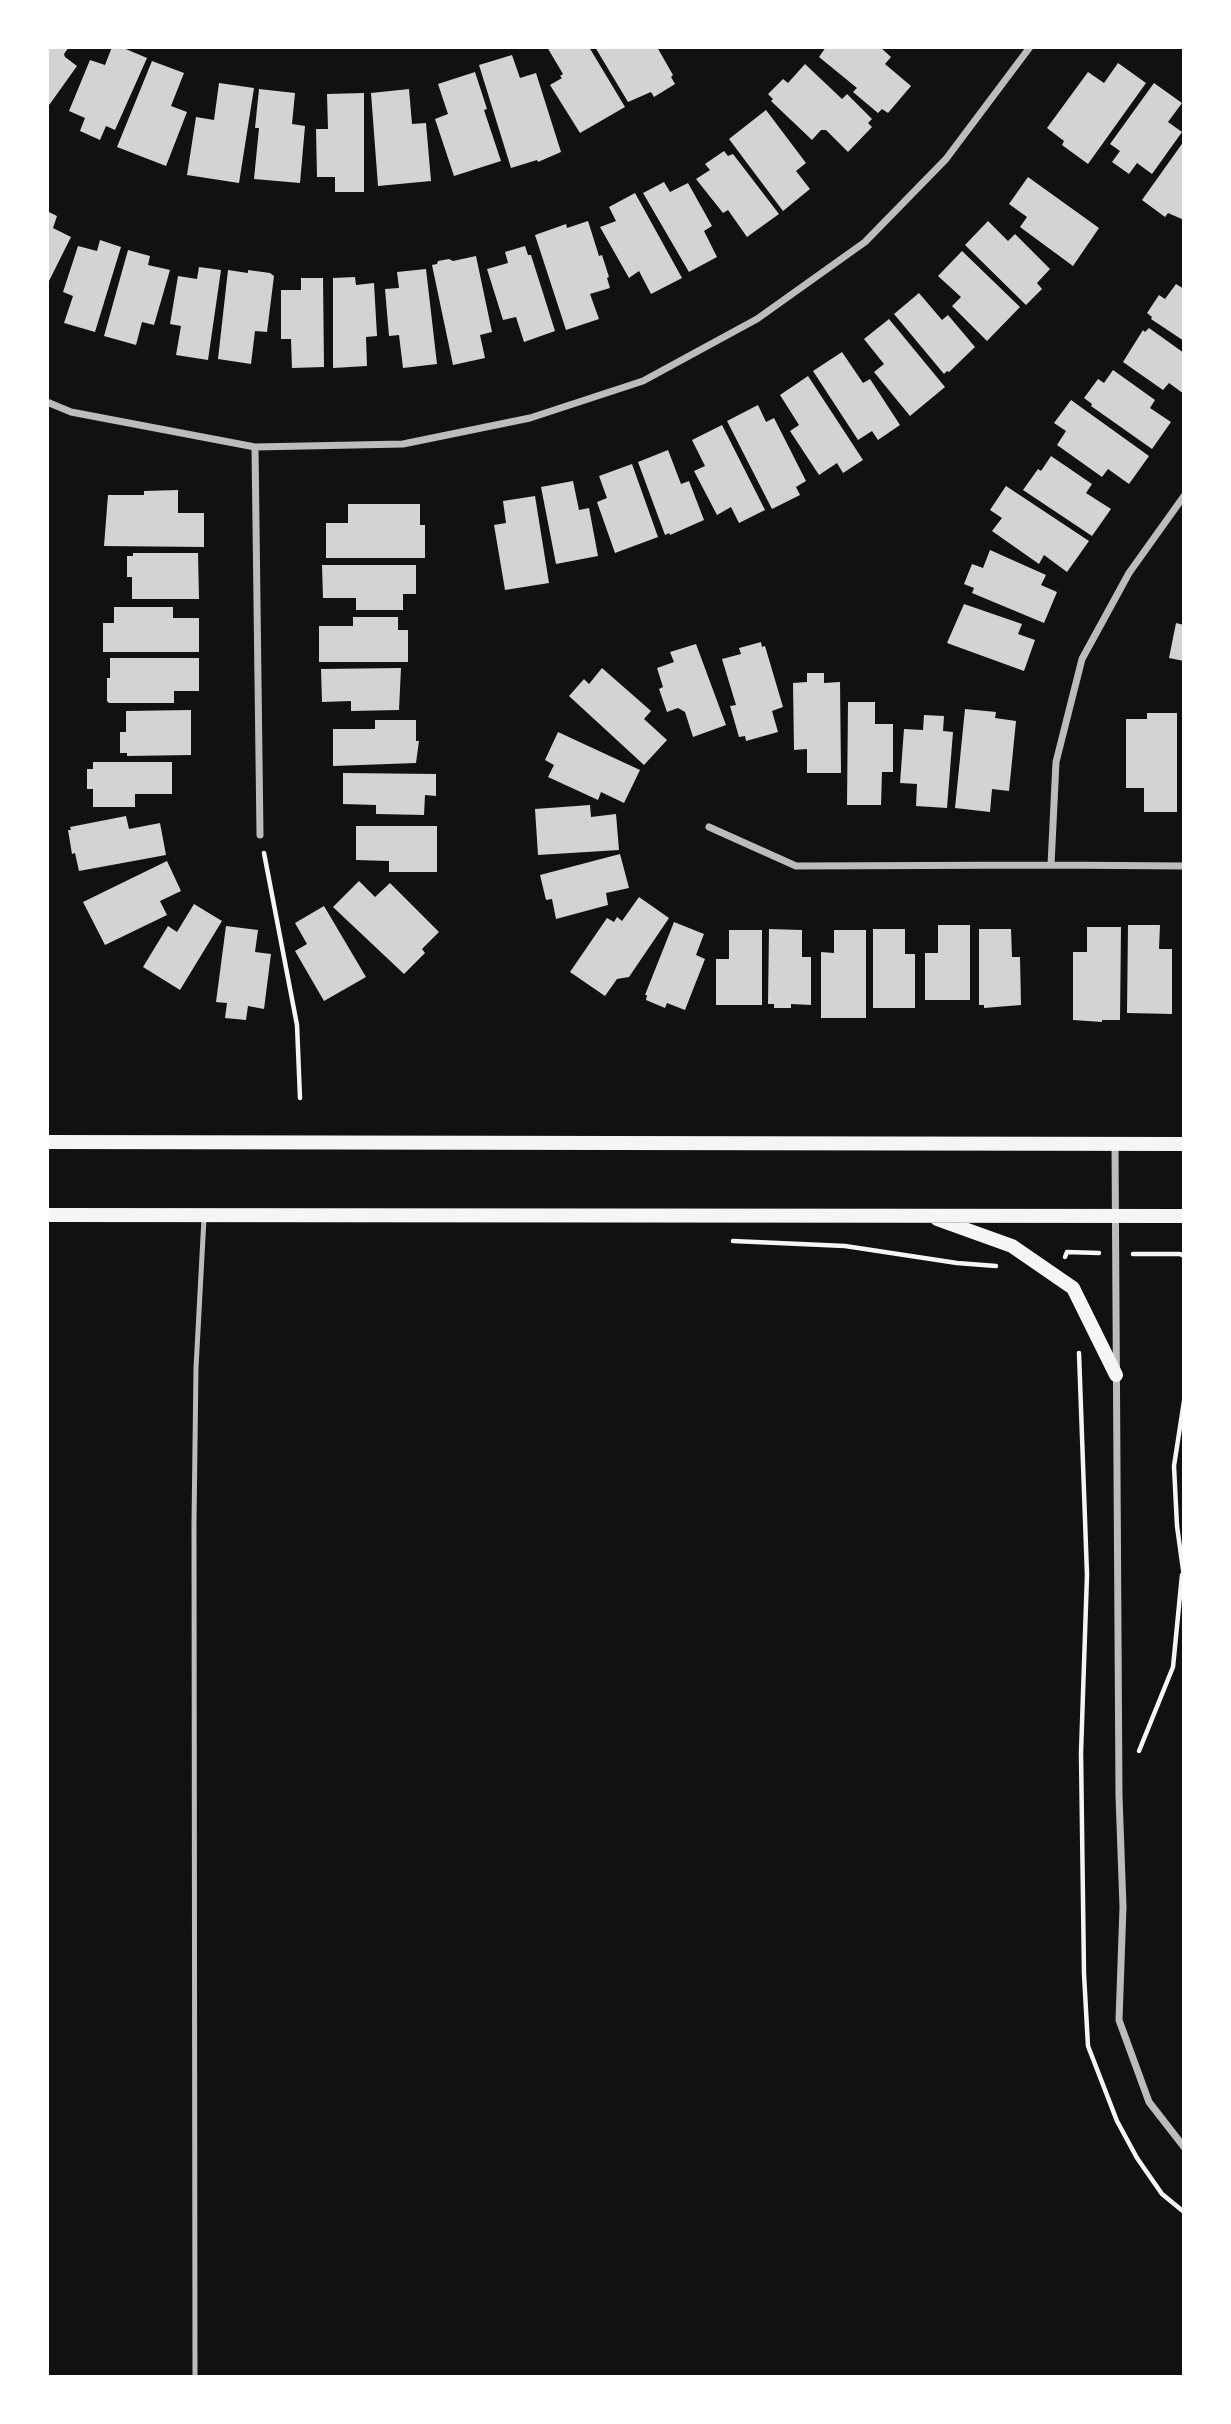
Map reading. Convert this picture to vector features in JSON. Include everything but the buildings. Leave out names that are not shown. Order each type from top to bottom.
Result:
[{"type":"main road","points":[[47,1142],[1184,1144]]},
{"type":"main road","points":[[47,1215],[1184,1216]]},
{"type":"main road","points":[[926,1216],[1012,1246],[1073,1288],[1116,1374]]},
{"type":"street","points":[[47,402],[71,412],[255,447],[403,444],[530,418],[643,381],[757,319],[865,242],[946,159],[1030,47]]},
{"type":"street","points":[[255,447],[260,835]]},
{"type":"street","points":[[1051,865],[1056,762],[1082,659],[1129,573],[1184,496]]},
{"type":"street","points":[[709,827],[796,866],[1184,866]]},
{"type":"street","points":[[1115,1144],[1119,1796],[1123,1907],[1119,2020],[1149,2102],[1184,2147]]},
{"type":"lane","points":[[195,2377],[194,1522],[196,1368],[204,1215]]},
{"type":"path","points":[[260,835],[298,1026],[300,1098]]},
{"type":"path","points":[[722,1241],[845,1246],[999,1267]]},
{"type":"path","points":[[1076,1342],[1079,1355],[1087,1575],[1081,1753],[1084,1974],[1088,2046],[1117,2121],[1137,2158],[1162,2194],[1184,2212]]},
{"type":"path","points":[[1119,1796],[1173,1667],[1183,1576],[1174,1466],[1184,1401]]}]
